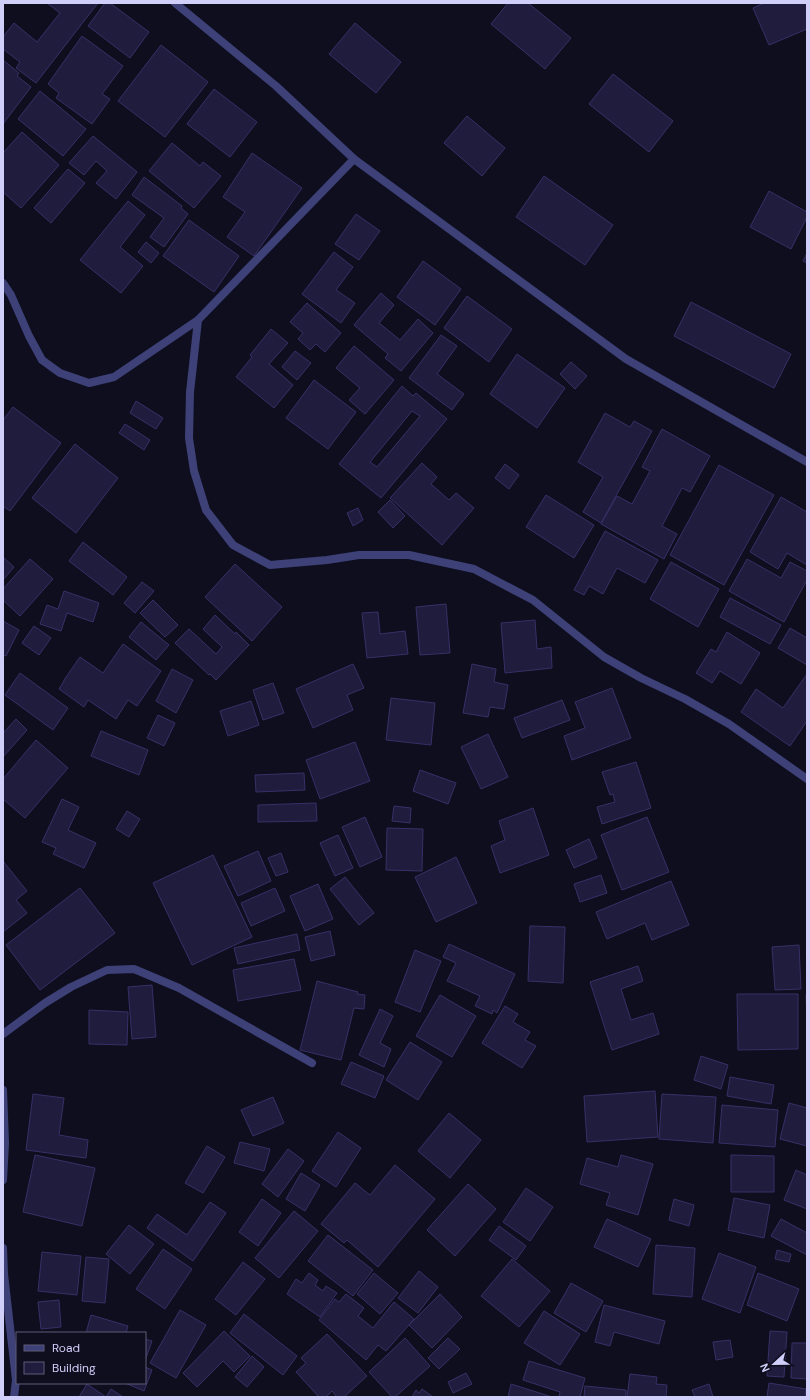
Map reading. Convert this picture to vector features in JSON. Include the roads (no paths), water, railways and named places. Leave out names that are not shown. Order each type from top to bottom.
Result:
[{"type":"street","points":[[175,3],[276,86],[354,159],[626,359],[807,462]]},
{"type":"street","points":[[3,283],[11,295],[29,336],[42,360],[60,373],[89,383],[114,377],[198,320],[354,159]]},
{"type":"street","points":[[198,320],[190,392],[189,438],[194,471],[206,510],[233,545],[270,565],[327,560],[359,555],[409,555],[474,570],[533,600],[604,657],[641,678],[685,699],[729,724],[807,779]]},
{"type":"street","points":[[3,1034],[45,1003],[71,987],[107,970],[134,969],[179,988],[312,1063]]},
{"type":"street","points":[[3,1090],[5,1143],[3,1180]]},
{"type":"street","points":[[3,1248],[4,1274],[16,1380],[14,1397]]}]
